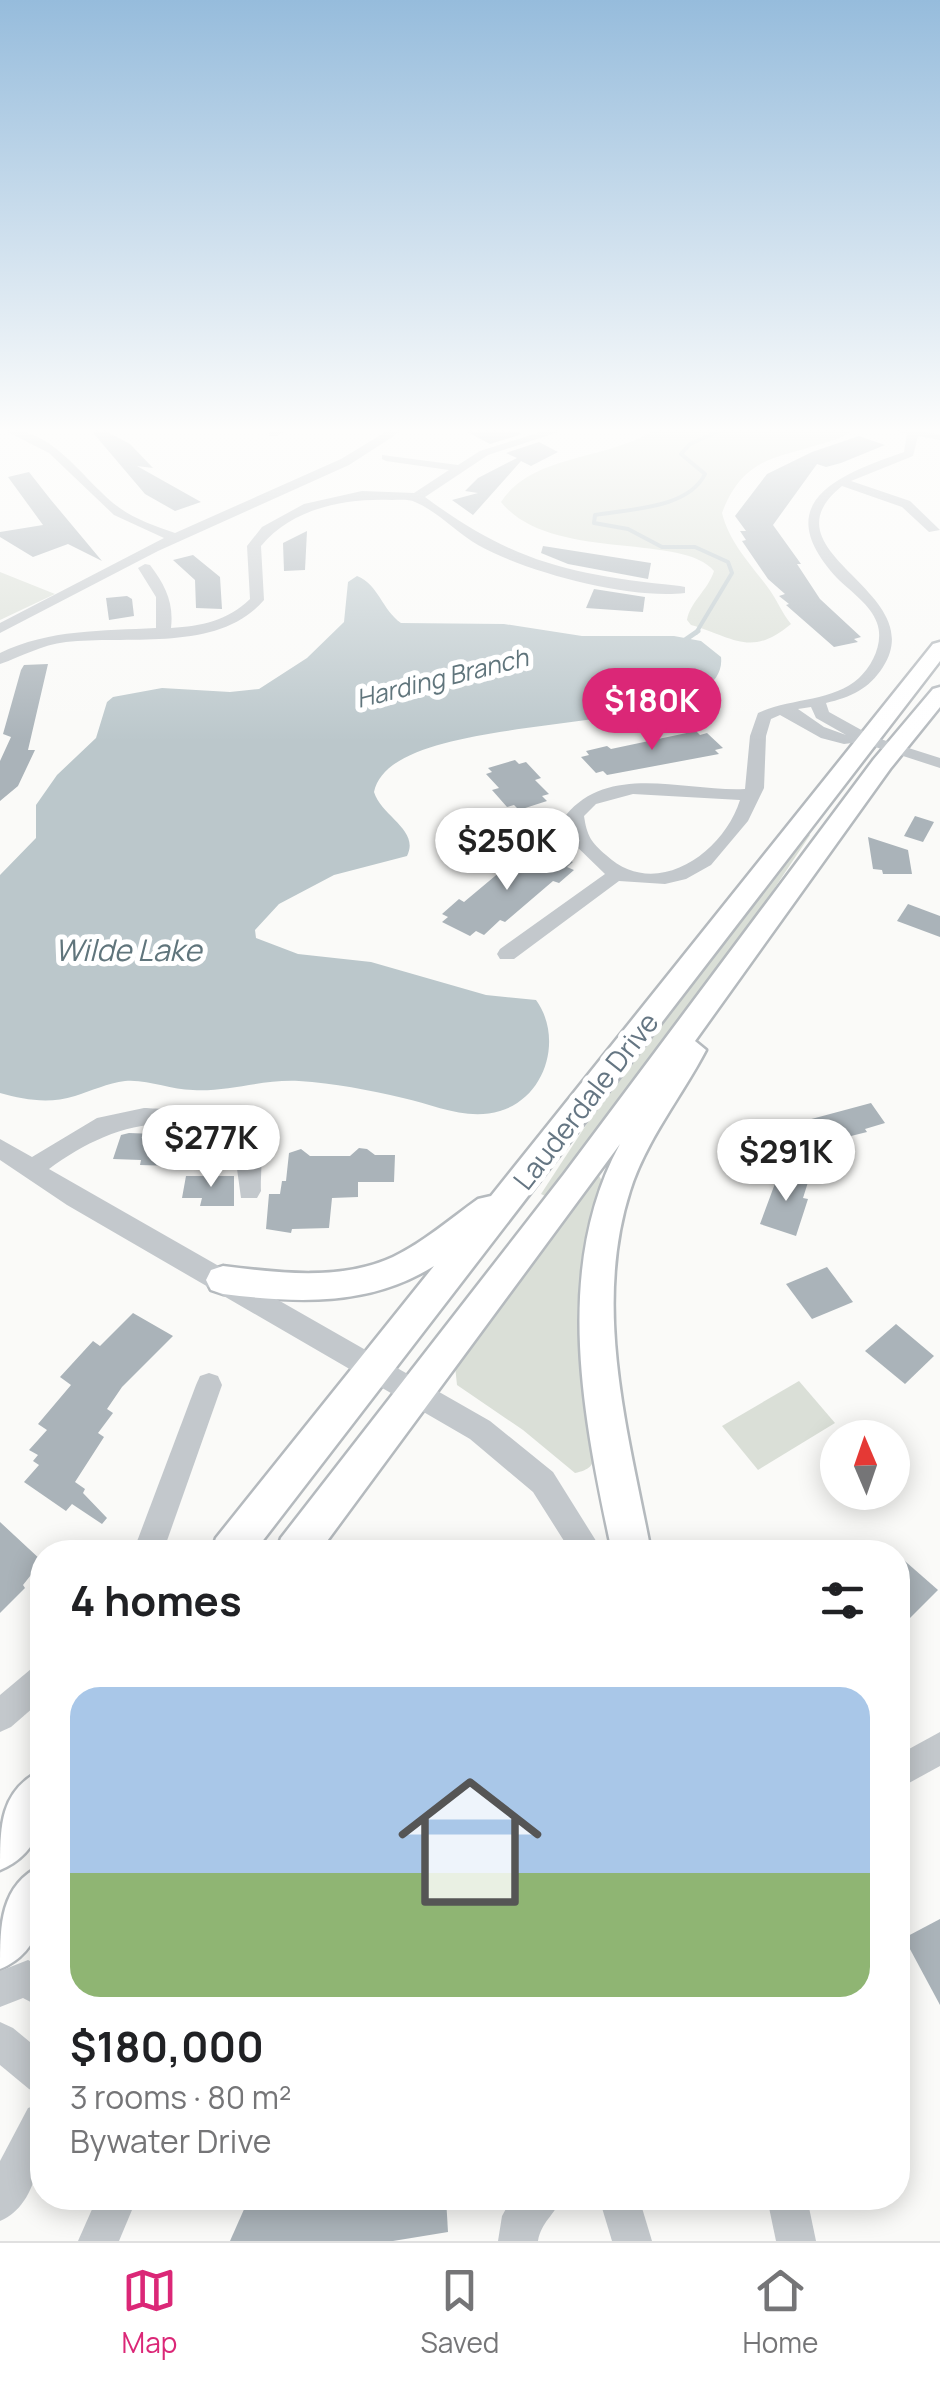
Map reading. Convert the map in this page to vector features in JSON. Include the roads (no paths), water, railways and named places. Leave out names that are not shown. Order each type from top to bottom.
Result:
[{"type":"main road","name":"Lauderdale Drive","points":[[304,1540],[728,976],[882,745],[940,648]]},
{"type":"main road","name":"Lauderdale Drive","points":[[239,1540],[520,1186],[882,745],[940,693]]},
{"type":"main road","points":[[630,1540],[608,1435],[601,1366],[599,1291],[604,1228],[628,1160],[678,1077],[728,976]]},
{"type":"main road","points":[[222,1280],[297,1289],[365,1281],[426,1254],[520,1186]]},
{"type":"main road","points":[[0,1847],[30,1808]]},
{"type":"main road","points":[[0,1944],[30,1904]]},
{"type":"street","points":[[163,533],[175,538]]},
{"type":"street","points":[[2,632],[187,533]]},
{"type":"street","points":[[0,659],[25,645],[76,634],[217,628],[248,612],[258,594],[254,546],[266,533]]},
{"type":"street","points":[[465,533],[526,566],[590,580],[680,590]]},
{"type":"street","points":[[750,794],[688,788],[614,793],[581,807],[575,814],[579,840],[616,875],[664,880],[694,872],[722,846],[743,816],[754,788],[761,721],[771,712],[818,702],[855,688],[870,676],[889,646],[890,636],[882,614],[838,575],[815,533]]},
{"type":"street","points":[[145,568],[162,590],[164,632]]},
{"type":"street","points":[[2,632],[25,645]]},
{"type":"street","points":[[818,702],[822,714],[882,745],[940,763]]},
{"type":"street","points":[[788,708],[806,726],[842,740],[882,745]]},
{"type":"street","points":[[507,954],[616,875]]},
{"type":"street","points":[[31,1170],[92,1127],[117,1118],[147,1115],[219,1127],[240,1138],[248,1146],[248,1192]]},
{"type":"street","points":[[0,1148],[75,1198],[480,1430],[524,1463],[566,1512],[581,1540]]},
{"type":"street","points":[[152,1540],[210,1385]]},
{"type":"street","points":[[0,1716],[30,1690]]},
{"type":"street","points":[[910,1765],[940,1748]]},
{"type":"street","points":[[0,1990],[30,1980]]},
{"type":"street","points":[[0,2041],[30,2066]]},
{"type":"street","points":[[0,2200],[30,2144]]},
{"type":"street","points":[[98,2241],[111,2210]]},
{"type":"street","points":[[518,2241],[522,2216],[528,2210]]},
{"type":"street","points":[[623,2210],[632,2241]]},
{"type":"street","points":[[790,2210],[796,2241]]},
{"type":"water","name":"Wilde Lake","points":[[357,576],[370,585],[401,623],[504,624],[582,636],[674,636],[701,641],[721,657],[710,685],[674,703],[438,745],[395,764],[374,792],[404,831],[410,847],[407,856],[334,875],[279,904],[255,930],[256,938],[298,954],[371,962],[486,995],[536,1000],[544,1015],[549,1048],[539,1079],[516,1104],[488,1114],[451,1111],[364,1090],[299,1081],[184,1090],[125,1081],[46,1100],[0,1093],[0,875],[36,838],[36,805],[57,775],[96,738],[107,702],[113,697],[162,688],[230,692],[259,689],[307,658],[344,622],[348,582]]},
{"type":"waterway","name":"Harding Branch","points":[[635,533],[662,547],[695,547],[728,562],[732,573],[697,632]]},
{"type":"waterway","name":"Harding Branch","points":[[685,640],[697,632]]}]
